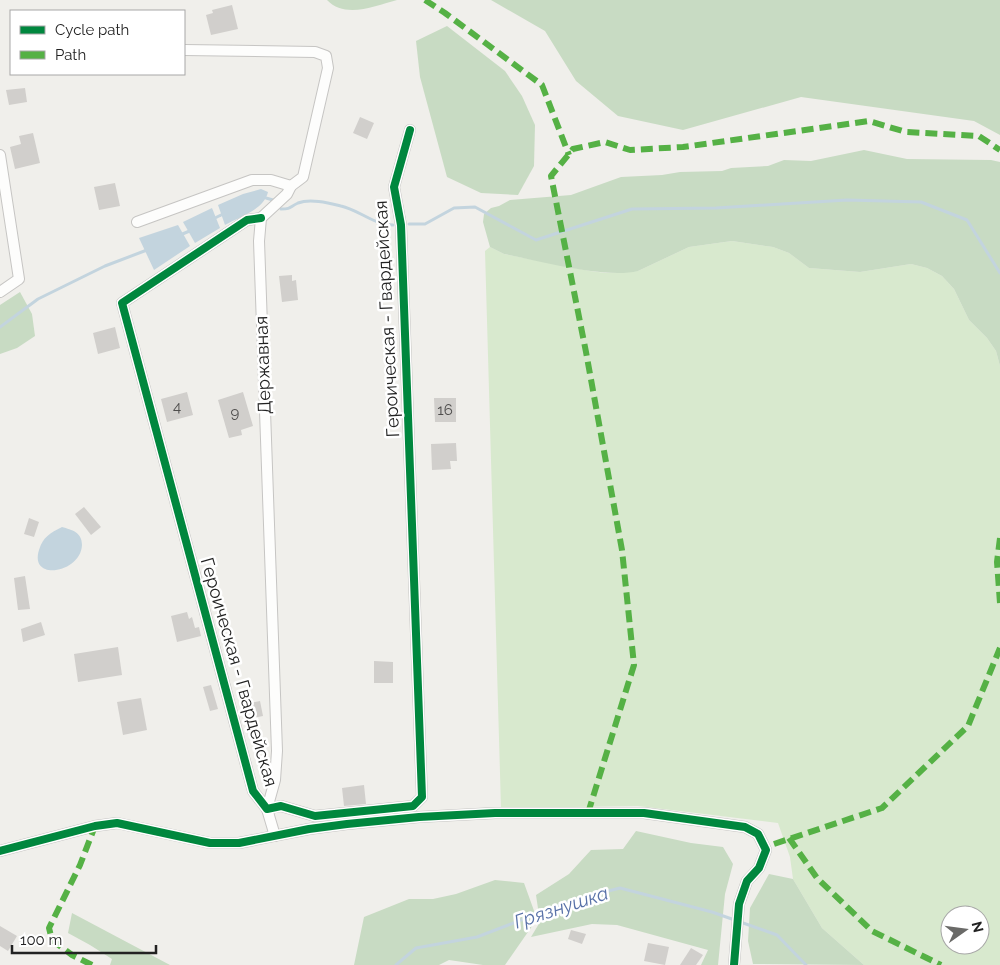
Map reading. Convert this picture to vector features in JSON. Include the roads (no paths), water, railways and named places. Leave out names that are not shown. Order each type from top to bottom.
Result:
[{"type":"street","points":[[185,50],[315,52],[326,56],[328,68],[303,177],[291,186],[287,194],[261,218]]},
{"type":"street","name":"Героическая - Гвардейская","points":[[261,218],[247,220],[122,303],[253,791],[267,808],[281,806],[314,816],[413,806],[422,797],[401,225],[394,187],[410,130]]},
{"type":"street","points":[[0,155],[19,279],[0,292]]},
{"type":"street","points":[[137,222],[252,180],[272,180],[291,186]]},
{"type":"street","name":"Державная","points":[[261,218],[259,241],[277,751],[275,780],[267,808]]},
{"type":"street","points":[[267,808],[275,836]]},
{"type":"street","points":[[0,851],[95,826],[117,823],[210,843],[239,843],[309,829],[346,824],[419,817],[495,813],[644,813],[745,827],[758,834],[766,850],[758,868],[747,880],[739,904],[734,965]]},
{"type":"waterway","points":[[266,198],[273,200]]},
{"type":"waterway","points":[[409,224],[425,224],[454,208],[475,207],[536,240],[632,209],[716,208],[847,200],[921,202],[967,220],[1000,273]]},
{"type":"waterway","points":[[281,209],[308,201],[320,202],[348,208],[379,223],[393,225]]},
{"type":"waterway","points":[[213,219],[221,215]]},
{"type":"waterway","points":[[180,235],[192,230]]},
{"type":"waterway","points":[[0,327],[38,299],[105,266],[147,250]]},
{"type":"waterway","name":"Грязнушка","points":[[396,965],[416,948],[477,937],[573,900],[620,888],[712,912],[777,935],[806,965]]}]
